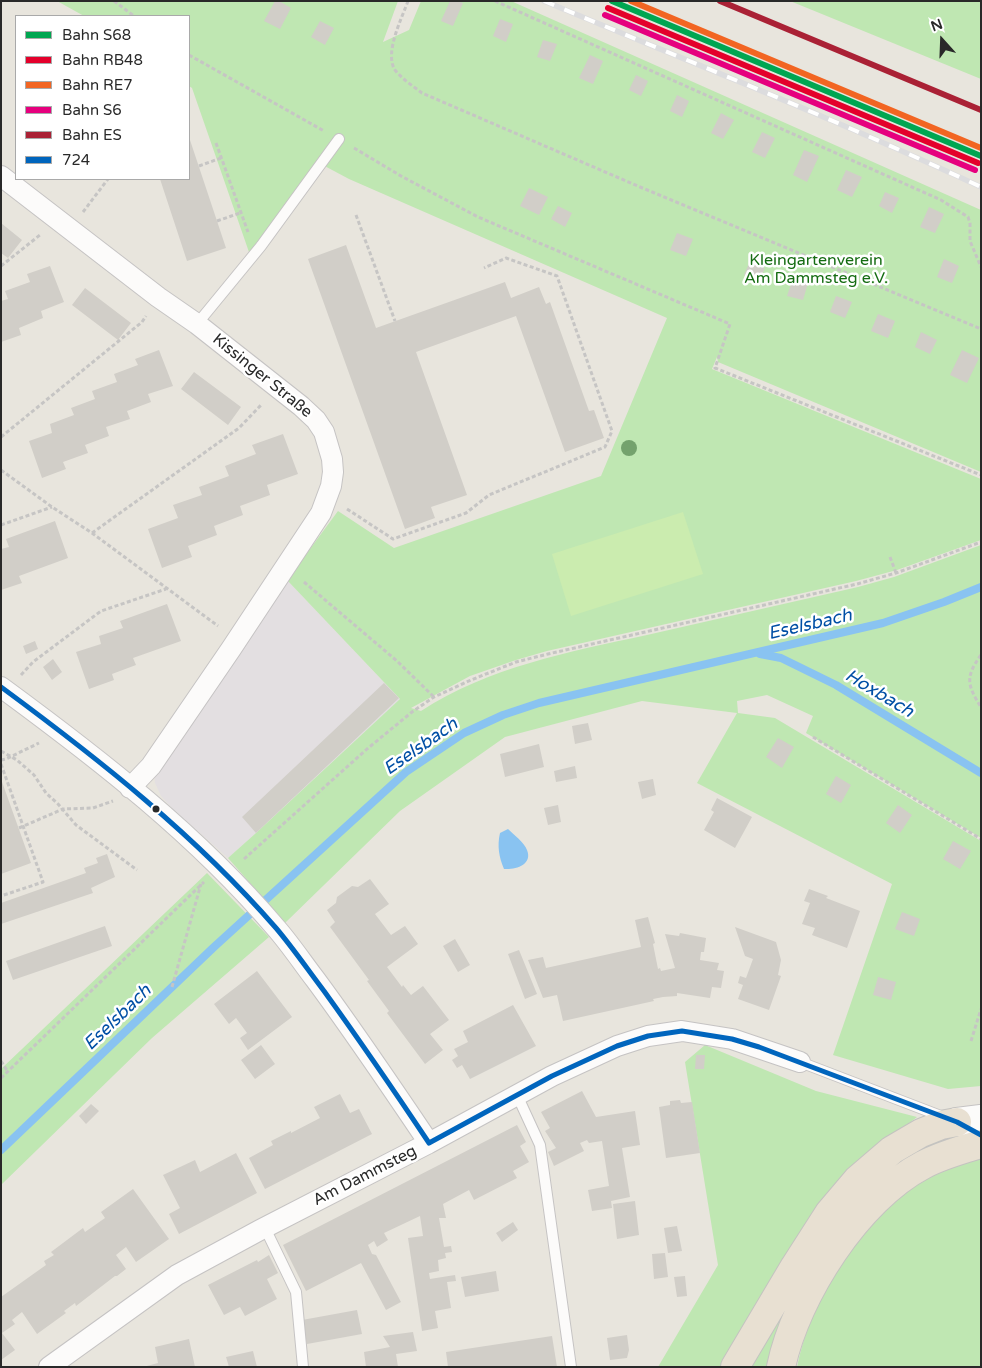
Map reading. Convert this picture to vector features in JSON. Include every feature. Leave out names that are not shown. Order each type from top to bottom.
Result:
[{"type":"highway","points":[[735,1367],[829,1213],[857,1180],[892,1150],[921,1132],[942,1125],[969,1121]]},
{"type":"highway","points":[[781,1367],[798,1314],[844,1235],[870,1206],[896,1183],[922,1166],[946,1154],[981,1144]]},
{"type":"street","name":"Kissinger Straße","points":[[1,176],[71,228],[158,297],[198,324],[278,387],[316,420],[324,432],[328,444],[333,472],[328,496],[320,513],[238,640],[151,766],[130,788]]},
{"type":"street","points":[[4,689],[176,826],[277,928],[358,1037],[429,1143]]},
{"type":"street","name":"Am Dammsteg","points":[[49,1367],[178,1275],[552,1076],[617,1046],[648,1036],[682,1032],[732,1039],[800,1062]]},
{"type":"lane","name":"Kissinger Straße","points":[[198,324],[261,246],[339,139]]},
{"type":"lane","name":"Am Dammsteg","points":[[800,1062],[969,1121],[981,1135]]},
{"type":"lane","points":[[517,1095],[540,1145],[571,1367]]},
{"type":"lane","points":[[265,1228],[296,1292],[303,1367]]},
{"type":"path","points":[[114,1],[133,15]]},
{"type":"path","points":[[408,1],[392,49],[394,68],[407,82],[422,93],[640,188],[981,329]]},
{"type":"path","points":[[495,1],[940,200],[968,217],[970,241],[981,267]]},
{"type":"path","points":[[190,56],[401,176],[478,217],[730,324],[715,368],[981,475]]},
{"type":"path","points":[[216,143],[250,236],[261,246]]},
{"type":"path","points":[[199,166],[221,158]]},
{"type":"path","points":[[1,266],[47,230],[71,228],[107,180]]},
{"type":"path","points":[[217,220],[240,213]]},
{"type":"path","points":[[356,215],[395,321]]},
{"type":"path","points":[[328,496],[393,539],[466,513],[489,495],[605,447],[612,431],[557,276],[506,258],[484,268]]},
{"type":"path","points":[[1,437],[142,322],[158,297]]},
{"type":"path","points":[[92,533],[238,428],[278,387]]},
{"type":"path","points":[[1,470],[92,533],[238,640]]},
{"type":"path","points":[[1,525],[52,507]]},
{"type":"path","points":[[1,1078],[202,883],[225,874],[244,860],[391,728],[434,697],[516,662],[847,586],[896,573],[981,542]]},
{"type":"path","points":[[890,558],[896,573]]},
{"type":"path","points":[[286,566],[397,661],[434,697]]},
{"type":"path","points":[[4,689],[33,662],[101,611],[167,589]]},
{"type":"path","points":[[981,655],[971,672],[969,685],[981,707]]},
{"type":"path","points":[[1,760],[42,742],[55,728]]},
{"type":"path","points":[[814,737],[981,839]]},
{"type":"path","points":[[1,751],[17,760],[34,776],[46,793],[76,825],[137,870]]},
{"type":"path","points":[[1,764],[43,882],[1,896]]},
{"type":"path","points":[[19,828],[63,809],[92,808],[109,803],[118,799],[130,788]]},
{"type":"path","points":[[172,987],[202,883]]},
{"type":"path","points":[[971,1041],[981,1009]]},
{"type":"path","points":[[1,1061],[8,1072]]},
{"type":"shaded area","points":[[287,580],[400,699],[228,858],[161,796],[155,783],[154,771]]},
{"type":"green space","name":"Kleingartenverein Am Dammsteg e.V.","points":[[57,1],[398,1],[383,42],[409,30],[421,1],[511,1],[981,210],[981,472],[718,362],[717,357],[712,369],[981,479],[981,540],[897,570],[856,581],[547,651],[516,660],[470,676],[411,708],[421,711],[474,683],[530,663],[588,648],[858,587],[894,577],[981,545],[981,838],[806,733],[813,716],[767,695],[737,701],[738,713],[775,718],[981,841],[981,1086],[948,1089],[833,1055],[892,884],[697,783],[737,713],[642,701],[505,737],[400,811],[285,923],[228,858],[400,699],[287,580],[338,511],[394,548],[601,476],[667,318],[349,179],[319,163],[250,255],[190,87],[190,15],[82,15]]},
{"type":"green space","points":[[790,1],[981,1],[981,79]]},
{"type":"green space","points":[[683,512],[703,574],[571,616],[552,554]]},
{"type":"green space","points":[[207,873],[269,937],[152,1038],[1,1185],[1,1069]]},
{"type":"green space","points":[[705,1045],[816,1091],[917,1117],[850,1170],[723,1367],[658,1367],[718,1265],[685,1062]]},
{"type":"green space","points":[[981,1156],[981,1367],[797,1367],[810,1323],[820,1301],[843,1260],[872,1223],[901,1192],[918,1180]]},
{"type":"green space","points":[[887,1164],[893,1172],[774,1367],[748,1367],[821,1241]]},
{"type":"water","points":[[508,829],[524,844],[528,855],[522,866],[513,869],[504,869],[499,851],[500,833]]},
{"type":"building","points":[[275,1],[279,1],[291,8],[280,29],[264,21]]},
{"type":"building","points":[[450,1],[463,3],[453,26],[441,21]]},
{"type":"building","points":[[500,19],[513,24],[506,42],[493,36]]},
{"type":"building","points":[[320,21],[334,28],[325,45],[311,37]]},
{"type":"building","points":[[543,40],[557,44],[550,61],[537,57]]},
{"type":"building","points":[[590,55],[603,61],[593,84],[579,78]]},
{"type":"building","points":[[636,75],[648,81],[641,96],[629,90]]},
{"type":"building","points":[[677,95],[689,101],[682,117],[670,111]]},
{"type":"building","points":[[721,113],[734,120],[723,139],[711,133]]},
{"type":"building","points":[[762,132],[775,138],[765,158],[752,152]]},
{"type":"building","points":[[190,140],[226,248],[187,261],[160,180],[190,180]]},
{"type":"building","points":[[804,150],[819,156],[807,182],[793,175]]},
{"type":"building","points":[[846,170],[862,177],[852,197],[837,190]]},
{"type":"building","points":[[529,188],[548,197],[539,215],[520,206]]},
{"type":"building","points":[[885,192],[899,198],[892,213],[879,206]]},
{"type":"building","points":[[558,206],[572,213],[565,227],[551,219]]},
{"type":"building","points":[[929,207],[944,214],[935,233],[920,227]]},
{"type":"building","points":[[1,223],[22,240],[8,258],[1,253]]},
{"type":"building","points":[[677,233],[693,239],[686,256],[670,250]]},
{"type":"building","points":[[346,245],[376,328],[505,282],[511,298],[539,287],[546,304],[550,302],[589,411],[594,410],[604,438],[565,452],[516,316],[416,352],[467,495],[431,507],[435,518],[405,529],[308,259]]},
{"type":"building","points":[[944,259],[959,266],[952,283],[937,277]]},
{"type":"building","points":[[750,261],[765,268],[759,282],[744,275]]},
{"type":"building","points":[[50,266],[64,302],[41,311],[43,318],[19,328],[21,335],[1,342],[1,301],[8,299],[5,291],[30,282],[27,274]]},
{"type":"building","points":[[793,278],[808,283],[803,300],[787,296]]},
{"type":"building","points":[[85,288],[131,323],[118,340],[72,305]]},
{"type":"building","points":[[836,296],[852,302],[845,318],[830,312]]},
{"type":"building","points":[[878,314],[895,321],[888,338],[871,331]]},
{"type":"building","points":[[921,332],[937,340],[930,354],[915,347]]},
{"type":"building","points":[[159,350],[173,386],[148,394],[151,402],[127,411],[130,419],[106,427],[109,436],[85,445],[88,453],[63,462],[66,469],[42,478],[29,441],[52,433],[50,424],[74,415],[71,408],[95,399],[92,391],[117,382],[114,374],[138,365],[135,359]]},
{"type":"building","points":[[962,350],[979,358],[967,383],[950,375]]},
{"type":"building","points":[[194,372],[241,407],[228,425],[181,389]]},
{"type":"building","points":[[283,434],[298,474],[267,485],[270,495],[240,506],[243,515],[214,526],[217,535],[188,546],[192,557],[162,568],[148,529],[178,518],[173,505],[202,495],[199,487],[229,476],[225,466],[256,454],[252,445]]},
{"type":"building","points":[[55,521],[68,558],[19,576],[22,583],[1,590],[1,549],[9,547],[6,539]]},
{"type":"building","points":[[167,604],[181,641],[133,658],[136,665],[112,674],[114,680],[89,689],[76,652],[101,644],[99,636],[123,628],[120,621]]},
{"type":"building","points":[[35,641],[38,649],[26,654],[23,646]]},
{"type":"building","points":[[53,659],[62,672],[52,680],[43,667]]},
{"type":"building","points":[[384,683],[399,698],[256,833],[242,817]]},
{"type":"building","points":[[588,723],[592,740],[575,744],[572,726]]},
{"type":"building","points":[[778,738],[794,747],[782,768],[766,757]]},
{"type":"building","points":[[539,744],[544,767],[505,777],[500,754]]},
{"type":"building","points":[[575,766],[577,778],[556,782],[554,771]]},
{"type":"building","points":[[836,776],[851,785],[841,803],[826,794]]},
{"type":"building","points":[[1,779],[31,863],[1,874]]},
{"type":"building","points":[[653,779],[656,795],[642,799],[638,782]]},
{"type":"building","points":[[717,798],[752,817],[735,848],[704,830],[714,812],[711,810]]},
{"type":"building","points":[[558,805],[561,822],[548,825],[544,808]]},
{"type":"building","points":[[898,805],[912,815],[900,833],[886,823]]},
{"type":"building","points":[[953,841],[971,851],[960,869],[943,859]]},
{"type":"building","points":[[107,854],[115,877],[91,888],[93,893],[1,924],[1,903],[86,873],[84,868],[98,863],[96,858]]},
{"type":"building","points":[[370,879],[389,904],[375,914],[391,935],[405,926],[418,944],[387,967],[402,987],[403,985],[411,995],[423,986],[449,1020],[430,1034],[443,1050],[425,1064],[387,1013],[389,1011],[367,981],[369,980],[330,927],[335,922],[327,910],[336,903],[337,897],[352,886],[358,887]]},
{"type":"building","points":[[809,889],[828,896],[826,898],[860,911],[847,948],[812,935],[815,928],[802,924],[810,903],[804,901]]},
{"type":"building","points":[[902,912],[920,919],[914,936],[895,929]]},
{"type":"building","points":[[648,917],[655,943],[653,944],[658,969],[660,968],[661,971],[675,968],[665,934],[679,936],[680,933],[706,938],[704,952],[701,952],[700,960],[719,963],[717,970],[724,971],[721,988],[712,987],[710,998],[677,993],[677,996],[653,999],[654,1001],[563,1021],[557,995],[543,998],[528,960],[543,957],[546,968],[641,947],[635,920]]},
{"type":"building","points":[[105,926],[112,946],[13,980],[6,961]]},
{"type":"building","points":[[735,927],[776,942],[781,960],[778,975],[781,976],[769,1010],[738,999],[743,985],[738,983],[740,976],[746,978],[753,959],[745,956]]},
{"type":"building","points":[[455,939],[470,965],[458,972],[443,946]]},
{"type":"building","points":[[519,950],[537,994],[525,999],[508,954]]},
{"type":"building","points":[[257,971],[292,1017],[248,1050],[240,1038],[247,1033],[236,1018],[229,1024],[214,1004]]},
{"type":"building","points":[[878,977],[896,982],[891,1000],[873,995]]},
{"type":"building","points":[[513,1005],[536,1046],[470,1079],[462,1065],[457,1068],[452,1060],[458,1056],[454,1049],[468,1042],[463,1031]]},
{"type":"building","points":[[261,1045],[275,1064],[255,1079],[241,1060]]},
{"type":"building","points":[[696,1055],[705,1055],[704,1069],[695,1069]]},
{"type":"building","points":[[582,1091],[596,1117],[635,1111],[640,1145],[622,1148],[630,1197],[611,1201],[612,1208],[592,1211],[588,1190],[609,1186],[602,1141],[589,1143],[587,1140],[580,1143],[584,1151],[554,1166],[548,1152],[556,1148],[545,1131],[550,1128],[541,1112]]},
{"type":"building","points":[[340,1094],[350,1113],[359,1109],[372,1134],[265,1189],[249,1158],[273,1145],[271,1141],[320,1118],[314,1107]]},
{"type":"building","points":[[680,1100],[681,1103],[692,1102],[700,1153],[666,1158],[659,1107],[670,1105],[670,1101]]},
{"type":"building","points":[[91,1104],[99,1111],[86,1124],[79,1116]]},
{"type":"building","points":[[517,1125],[526,1142],[520,1146],[529,1162],[513,1171],[517,1178],[474,1200],[469,1190],[443,1204],[446,1218],[439,1218],[444,1247],[451,1246],[452,1252],[445,1253],[446,1258],[438,1260],[439,1271],[429,1273],[430,1279],[455,1275],[456,1281],[447,1282],[451,1308],[435,1311],[438,1328],[422,1331],[408,1238],[423,1236],[420,1216],[384,1233],[388,1240],[377,1247],[374,1241],[368,1245],[372,1254],[376,1255],[401,1302],[386,1310],[361,1263],[306,1291],[283,1245]]},
{"type":"building","points":[[236,1153],[257,1193],[179,1234],[169,1214],[180,1208],[163,1175],[195,1160],[200,1172]]},
{"type":"building","points":[[133,1189],[169,1239],[136,1262],[126,1247],[116,1255],[126,1269],[76,1306],[75,1303],[64,1311],[66,1313],[37,1334],[22,1312],[12,1320],[15,1324],[2,1333],[15,1350],[1,1360],[1,1297],[46,1265],[44,1261],[54,1255],[51,1252],[83,1228],[85,1232],[105,1218],[101,1212]]},
{"type":"building","points":[[635,1201],[639,1235],[617,1239],[613,1204]]},
{"type":"building","points":[[513,1222],[518,1230],[502,1242],[496,1233]]},
{"type":"building","points":[[677,1226],[682,1251],[668,1253],[664,1228]]},
{"type":"building","points":[[665,1253],[668,1277],[654,1279],[652,1254]]},
{"type":"building","points":[[269,1255],[278,1273],[267,1279],[277,1299],[245,1316],[240,1307],[224,1315],[208,1285]]},
{"type":"building","points":[[496,1271],[499,1291],[465,1297],[461,1277]]},
{"type":"building","points":[[685,1276],[687,1296],[677,1297],[674,1277]]},
{"type":"building","points":[[357,1310],[362,1334],[307,1344],[302,1320]]},
{"type":"building","points":[[413,1332],[417,1351],[396,1354],[398,1367],[366,1367],[364,1352],[390,1347],[383,1336]]},
{"type":"building","points":[[627,1335],[629,1350],[627,1358],[610,1360],[607,1338]]},
{"type":"building","points":[[552,1336],[557,1367],[448,1367],[446,1352]]},
{"type":"building","points":[[189,1339],[195,1367],[143,1367],[158,1363],[155,1347]]},
{"type":"building","points":[[253,1351],[257,1367],[229,1367],[226,1357]]},
{"type":"waterway","name":"Eselsbach","points":[[1,1150],[214,947],[406,772],[464,733],[503,715],[539,703],[883,623],[981,587]]},
{"type":"waterway","name":"Hoxbach","points":[[760,654],[781,658],[836,685],[981,773]]},
{"type":"railway","points":[[544,1],[818,115],[981,187]]},
{"type":"rail line","name":"S68","points":[[612,1],[981,156]]},
{"type":"rail line","name":"RE7","points":[[631,1],[981,148]]},
{"type":"rail line","name":"ES","points":[[720,1],[981,110]]},
{"type":"rail line","name":"RB48","points":[[608,8],[978,163]]},
{"type":"rail line","name":"S6","points":[[605,15],[975,170]]},
{"type":"transit line","name":"724","points":[[1,687],[74,742],[145,800],[213,861],[245,894],[276,928],[324,991],[429,1143]]},
{"type":"transit line","name":"724","points":[[429,1143],[552,1076],[617,1046],[648,1036],[682,1031],[732,1039],[759,1047],[957,1122],[981,1135]]}]
